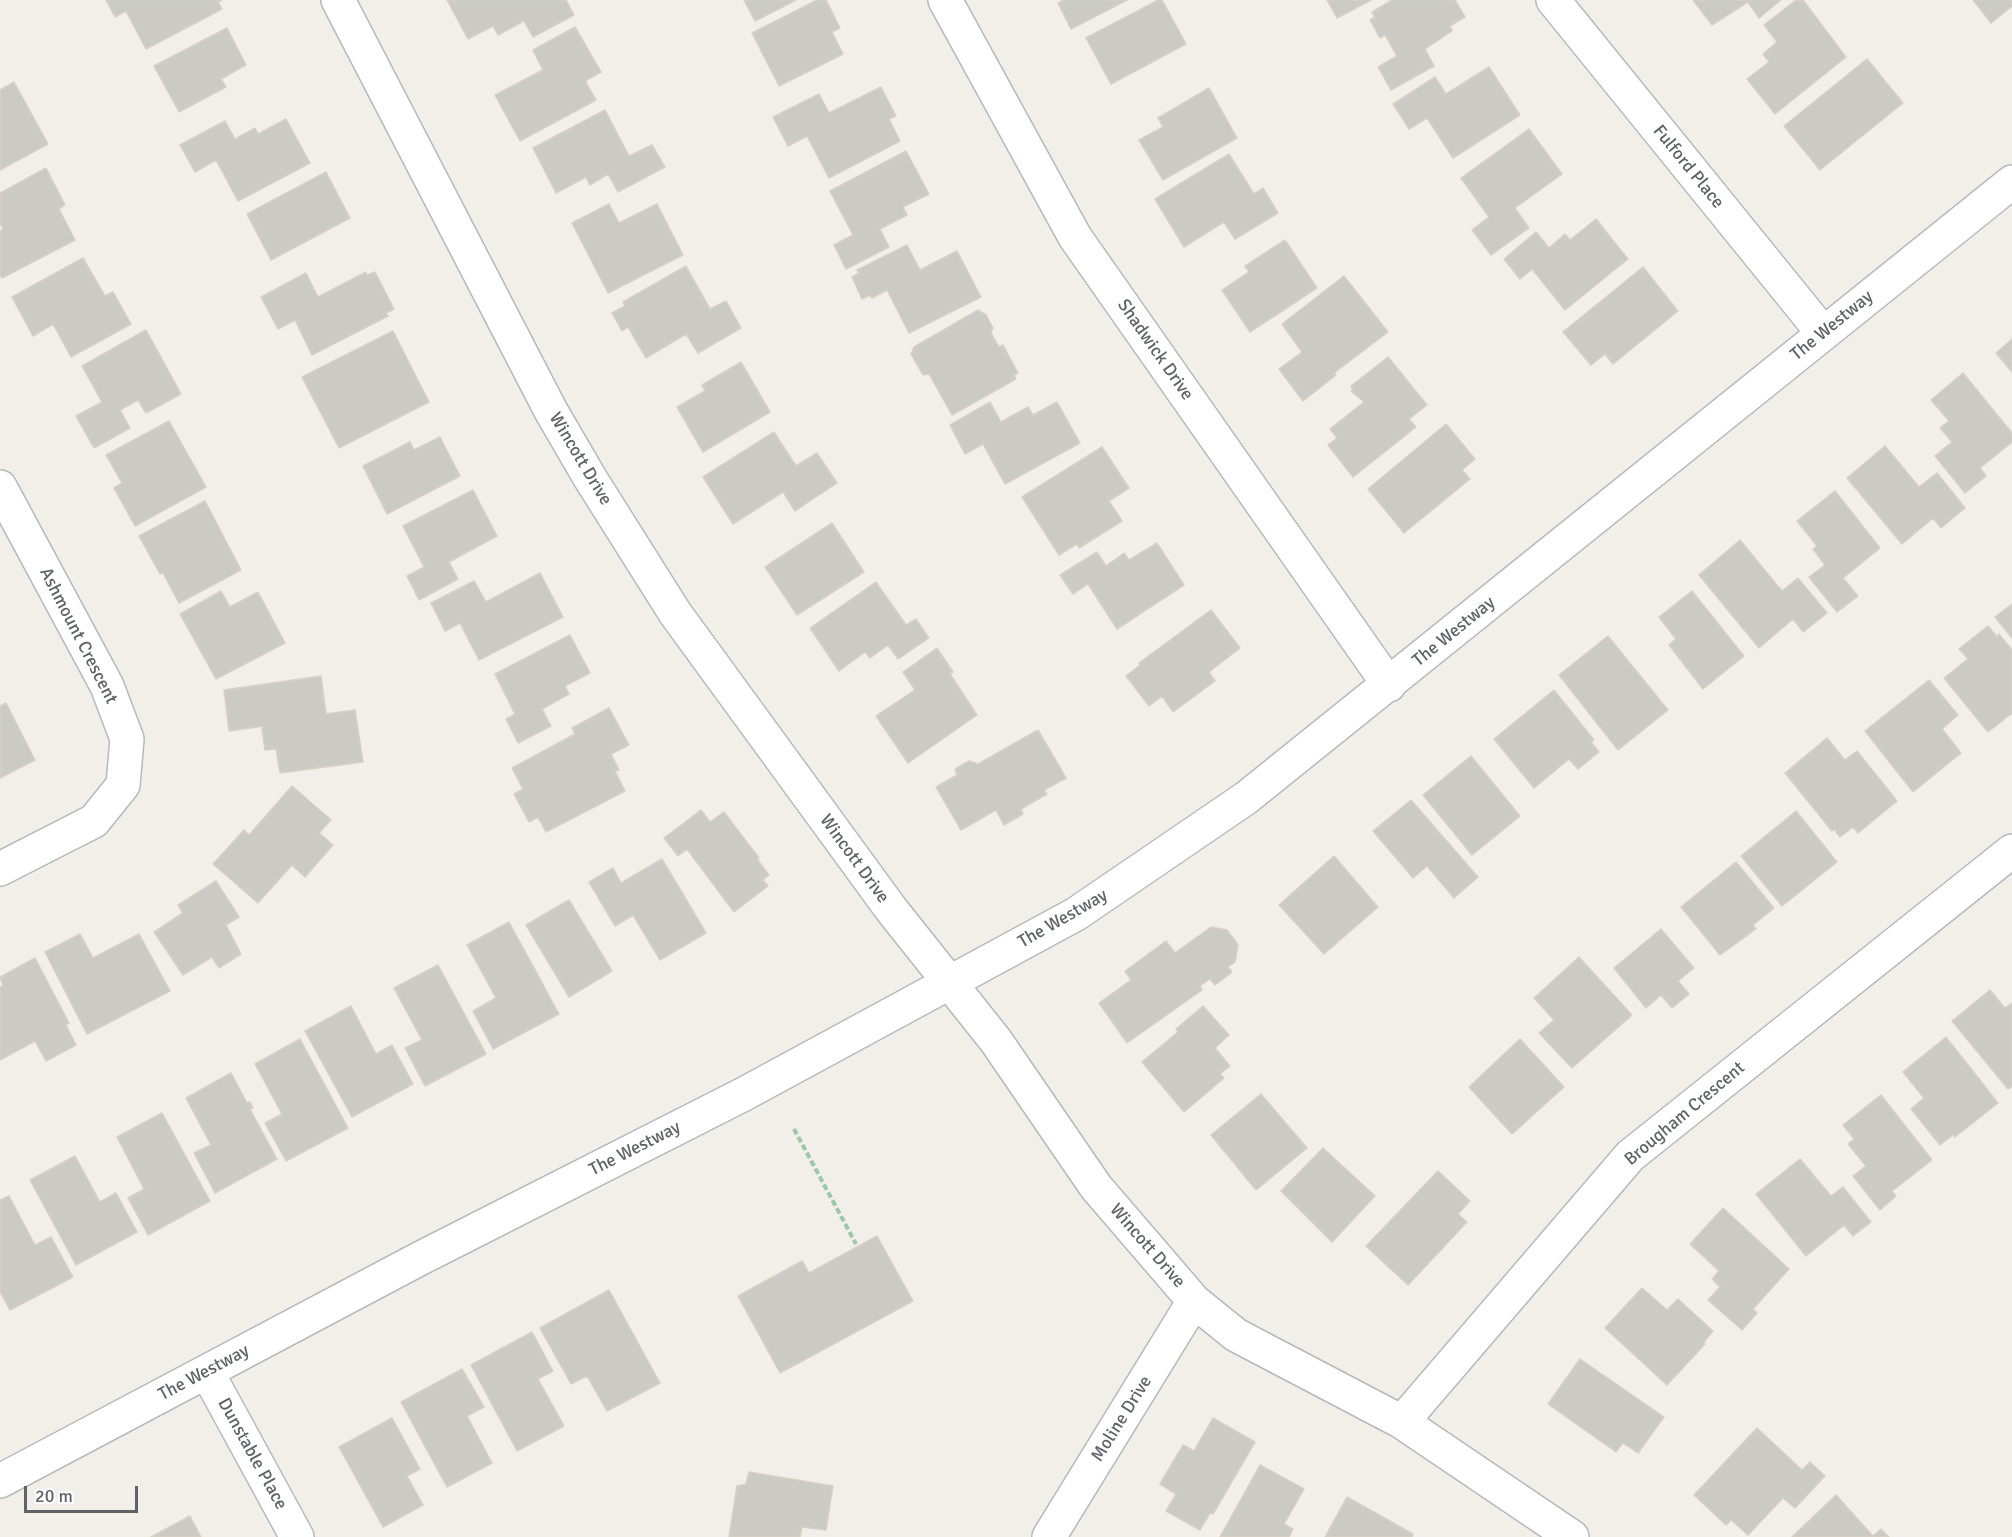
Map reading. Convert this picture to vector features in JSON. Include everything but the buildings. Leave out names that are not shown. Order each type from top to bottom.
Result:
[{"type":"street","name":"Wincott Drive","points":[[338,0],[546,400],[596,488],[675,613],[891,909],[996,1041],[1096,1187],[1194,1301],[1236,1335],[1402,1422],[1572,1537]]},
{"type":"street","name":"Shadwick Drive","points":[[945,0],[1075,237],[1389,685]]},
{"type":"street","name":"Fulford Place","points":[[1553,0],[1823,333]]},
{"type":"street","name":"The Westway","points":[[0,1481],[419,1259],[744,1094],[1076,914],[1246,798],[2012,182]]},
{"type":"street","name":"Ashmount Crescent","points":[[0,487],[107,686],[127,739],[123,785],[94,821],[0,869]]},
{"type":"street","name":"Brougham Crescent","points":[[1402,1422],[1630,1156],[2012,851]]},
{"type":"street","name":"Moline Drive","points":[[1049,1537],[1194,1301]]},
{"type":"street","name":"Dunstable Place","points":[[207,1372],[297,1537]]},
{"type":"path","points":[[794,1129],[856,1244]]}]
